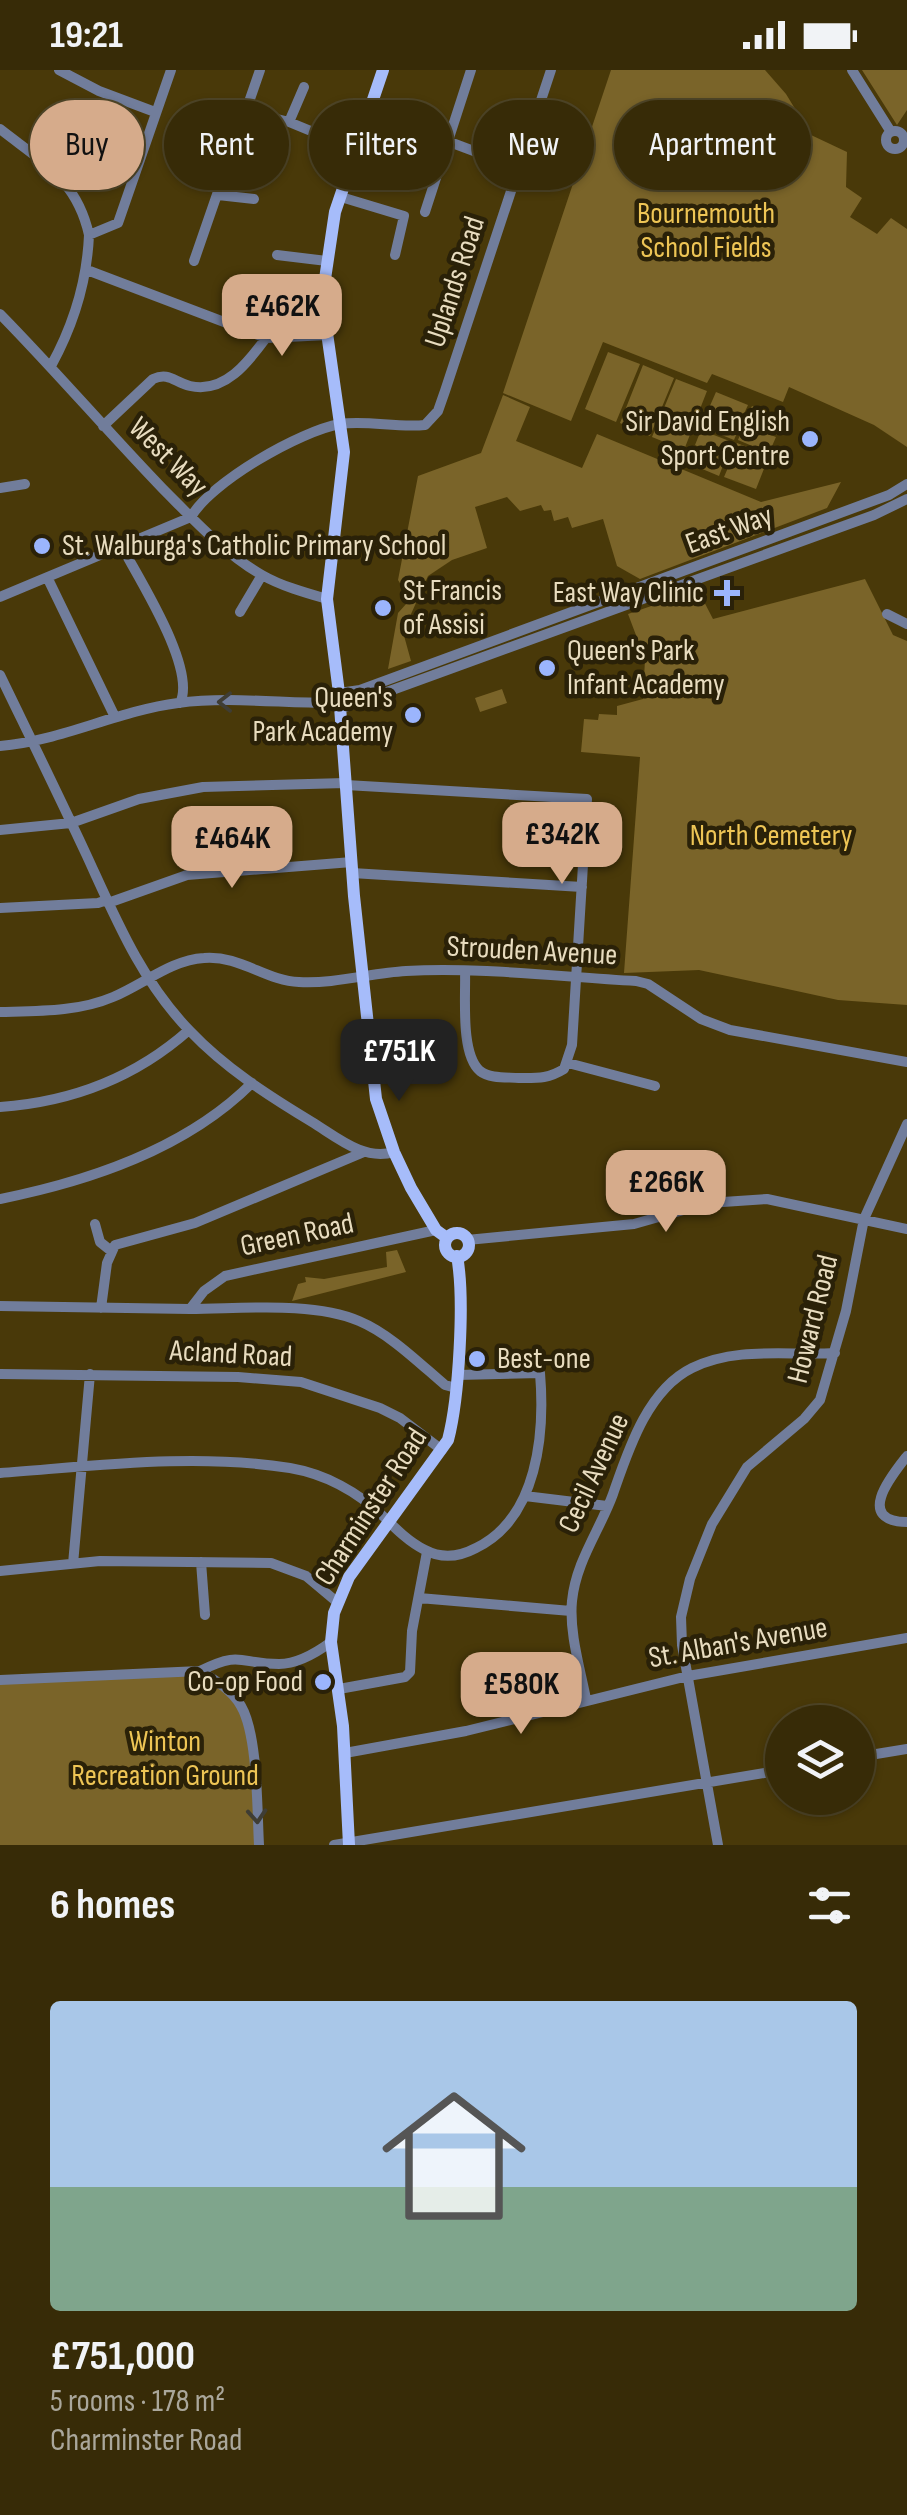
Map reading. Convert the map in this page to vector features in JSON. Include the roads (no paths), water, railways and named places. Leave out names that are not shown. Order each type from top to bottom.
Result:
[{"type":"main road","points":[[373,100],[383,70]]},
{"type":"main road","points":[[343,190],[326,261],[324,305],[344,452],[327,600],[352,867],[376,1099],[394,1152],[442,1234],[446,1249],[456,1256],[466,1251],[468,1240],[458,1233],[442,1234]]},
{"type":"main road","name":"Charminster Road","points":[[349,1844],[345,1753],[331,1642],[337,1602],[349,1576],[448,1440],[456,1382],[456,1256]]},
{"type":"street","points":[[59,70],[99,91],[155,112]]},
{"type":"street","points":[[89,235],[118,222],[171,70]]},
{"type":"street","points":[[250,100],[260,70]]},
{"type":"street","points":[[453,124],[471,70]]},
{"type":"street","name":"Uplands Road","points":[[541,100],[551,70]]},
{"type":"street","points":[[852,70],[891,132]]},
{"type":"street","points":[[304,87],[289,122],[309,130]]},
{"type":"street","points":[[0,129],[72,189],[83,208],[89,235],[87,270],[61,348],[51,366]]},
{"type":"street","points":[[194,260],[220,190]]},
{"type":"street","points":[[425,212],[432,190]]},
{"type":"street","name":"Uplands Road","points":[[341,424],[425,425],[438,411],[512,190]]},
{"type":"street","points":[[218,195],[254,199]]},
{"type":"street","points":[[341,196],[404,216],[394,255]]},
{"type":"street","points":[[277,255],[326,261]]},
{"type":"street","points":[[87,270],[266,338],[328,335]]},
{"type":"street","name":"West Way","points":[[0,314],[192,517],[262,575],[327,600]]},
{"type":"street","points":[[103,426],[153,379],[170,376],[190,386],[238,374],[266,338]]},
{"type":"street","points":[[0,597],[192,517],[213,492],[244,468],[310,434],[341,424]]},
{"type":"street","points":[[0,488],[26,484]]},
{"type":"street","name":"East Way","points":[[339,702],[360,690],[847,512],[907,484]]},
{"type":"street","name":"East Way","points":[[339,702],[860,520],[907,499]]},
{"type":"street","points":[[122,547],[175,651],[184,696],[180,703]]},
{"type":"street","points":[[240,612],[262,575]]},
{"type":"street","points":[[48,579],[114,716]]},
{"type":"street","points":[[886,614],[907,624]]},
{"type":"street","points":[[0,676],[107,902],[149,980],[189,1030],[252,1084],[364,1152],[377,1157],[394,1152]]},
{"type":"street","points":[[0,746],[33,743],[114,716],[180,703],[339,702]]},
{"type":"street","points":[[0,830],[71,823],[139,799],[203,787],[345,784],[587,799],[568,1063]]},
{"type":"street","points":[[0,908],[107,902],[187,875],[352,867],[582,887]]},
{"type":"street","name":"Strouden Avenue","points":[[0,1012],[93,1004],[182,962],[206,958],[254,966],[284,981],[406,971],[465,971],[648,984],[701,1019],[730,1030],[907,1062]]},
{"type":"street","points":[[465,971],[468,1044],[473,1062],[481,1072],[546,1078],[568,1063],[656,1086]]},
{"type":"street","points":[[0,1107],[48,1101],[119,1078],[189,1030]]},
{"type":"street","points":[[0,1199],[56,1186],[138,1158],[202,1125],[252,1084]]},
{"type":"street","name":"Howard Road","points":[[718,1845],[682,1645],[681,1618],[690,1579],[712,1524],[747,1466],[804,1419],[820,1400],[835,1352],[864,1219],[907,1124]]},
{"type":"street","points":[[102,1308],[110,1250],[115,1245],[195,1222],[364,1152]]},
{"type":"street","points":[[468,1240],[634,1224],[708,1203],[767,1198],[907,1229]]},
{"type":"street","points":[[94,1224],[100,1242],[110,1250]]},
{"type":"street","name":"Green Road","points":[[190,1309],[204,1291],[225,1276],[442,1234]]},
{"type":"street","points":[[0,1306],[312,1311],[344,1316],[375,1329],[446,1385],[540,1372],[540,1428],[525,1496],[504,1528],[485,1544],[461,1555],[427,1552],[355,1493],[340,1484],[290,1468],[186,1462],[0,1473]]},
{"type":"street","name":"Cecil Avenue","points":[[586,1698],[571,1611],[584,1555],[608,1506],[623,1459],[643,1422],[678,1376],[700,1364],[752,1353],[835,1352]]},
{"type":"street","name":"Acland Road","points":[[0,1374],[238,1377],[312,1384],[380,1408],[442,1450]]},
{"type":"street","points":[[73,1564],[90,1374]]},
{"type":"street","points":[[907,1456],[887,1480],[880,1503],[887,1517],[907,1522]]},
{"type":"street","points":[[525,1496],[608,1506]]},
{"type":"street","points":[[339,1689],[408,1675],[427,1552]]},
{"type":"street","points":[[201,1562],[205,1616]]},
{"type":"street","points":[[0,1571],[73,1564],[201,1562],[286,1566],[306,1576],[337,1602]]},
{"type":"street","points":[[419,1598],[571,1611]]},
{"type":"street","name":"St. Alban's Avenue","points":[[345,1753],[466,1730],[688,1676],[907,1638]]},
{"type":"street","points":[[0,1680],[200,1671],[221,1660],[243,1658],[278,1664],[298,1660],[331,1642]]},
{"type":"street","points":[[200,1671],[240,1702],[250,1724],[259,1845]]},
{"type":"street","points":[[875,1755],[907,1749]]},
{"type":"street","points":[[334,1845],[765,1773]]},
{"type":"place","name":"Sir David English Sport Centre","points":[[810,439]]},
{"type":"place","name":"St. Walburga's Catholic Primary School","points":[[42,546]]},
{"type":"place","name":"East Way Clinic","points":[[727,593]]},
{"type":"place","name":"St Francis of Assisi","points":[[383,608]]},
{"type":"place","name":"Queen's Park Infant Academy","points":[[547,668]]},
{"type":"place","name":"Queen's Park Academy","points":[[413,715]]},
{"type":"place","name":"Best-one","points":[[477,1359]]},
{"type":"place","name":"Co-op Food","points":[[323,1682]]},
{"type":"park label","name":"Bournemouth School Fields","points":[[706,231]]},
{"type":"park label","name":"North Cemetery","points":[[771,836]]},
{"type":"park label","name":"Winton Recreation Ground","points":[[165,1759]]}]
